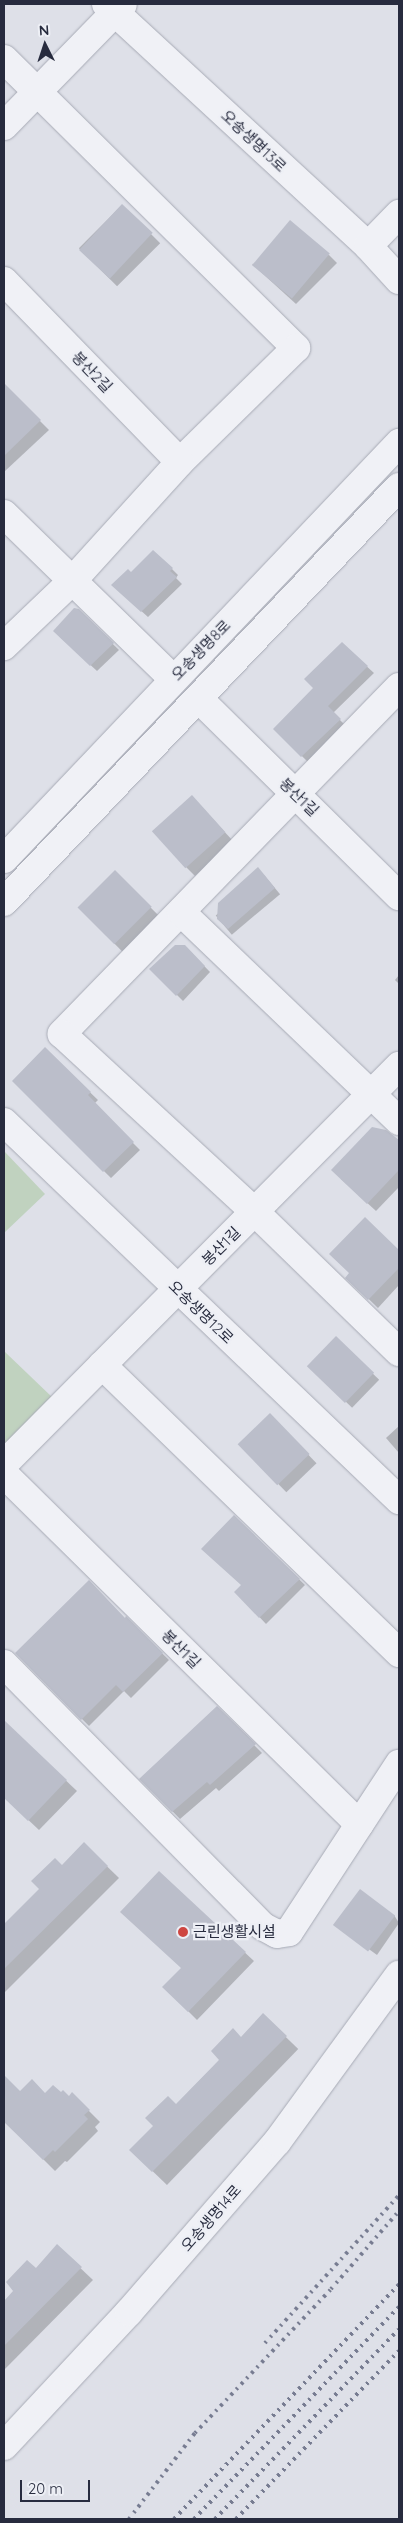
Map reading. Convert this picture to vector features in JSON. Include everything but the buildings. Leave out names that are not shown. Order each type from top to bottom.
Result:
[{"type":"street","points":[[4,126],[115,7]]},
{"type":"street","name":"오송생명13로","points":[[115,7],[368,246],[399,280]]},
{"type":"street","points":[[4,59],[296,348],[180,462],[71,582],[4,646]]},
{"type":"street","points":[[368,246],[399,214]]},
{"type":"street","name":"봉산2길","points":[[4,281],[180,462]]},
{"type":"street","name":"오송생명8로","points":[[4,859],[399,443]]},
{"type":"street","points":[[4,902],[399,487]]},
{"type":"street","points":[[4,514],[71,582],[173,679]]},
{"type":"street","points":[[399,687],[62,1034],[254,1212],[399,1352]]},
{"type":"street","name":"봉산1길","points":[[199,699],[399,896]]},
{"type":"street","points":[[181,912],[399,1121]]},
{"type":"street","name":"봉산1길","points":[[4,1464],[399,1066]]},
{"type":"street","name":"오송생명12로","points":[[4,1122],[399,1500]]},
{"type":"street","points":[[102,1365],[399,1652]]},
{"type":"street","name":"봉산1길","points":[[4,1474],[359,1824]]},
{"type":"street","points":[[4,1664],[262,1926],[277,1934],[289,1932],[399,1764]]},
{"type":"street","name":"오송생명14로","points":[[4,2446],[129,2312],[278,2142],[399,1975]]},
{"type":"green space","points":[[4,1151],[45,1194],[4,1233]]},
{"type":"green space","points":[[4,1351],[53,1398],[4,1447]]},
{"type":"railway","points":[[265,2343],[399,2195]]},
{"type":"railway","points":[[129,2519],[195,2433],[331,2289],[399,2211]]},
{"type":"railway","points":[[174,2519],[399,2284]]},
{"type":"railway","points":[[194,2519],[399,2307]]},
{"type":"railway","points":[[215,2519],[399,2329]]},
{"type":"railway","points":[[236,2519],[399,2351]]},
{"type":"place","name":"근린생활시설","points":[[183,1932]]}]
